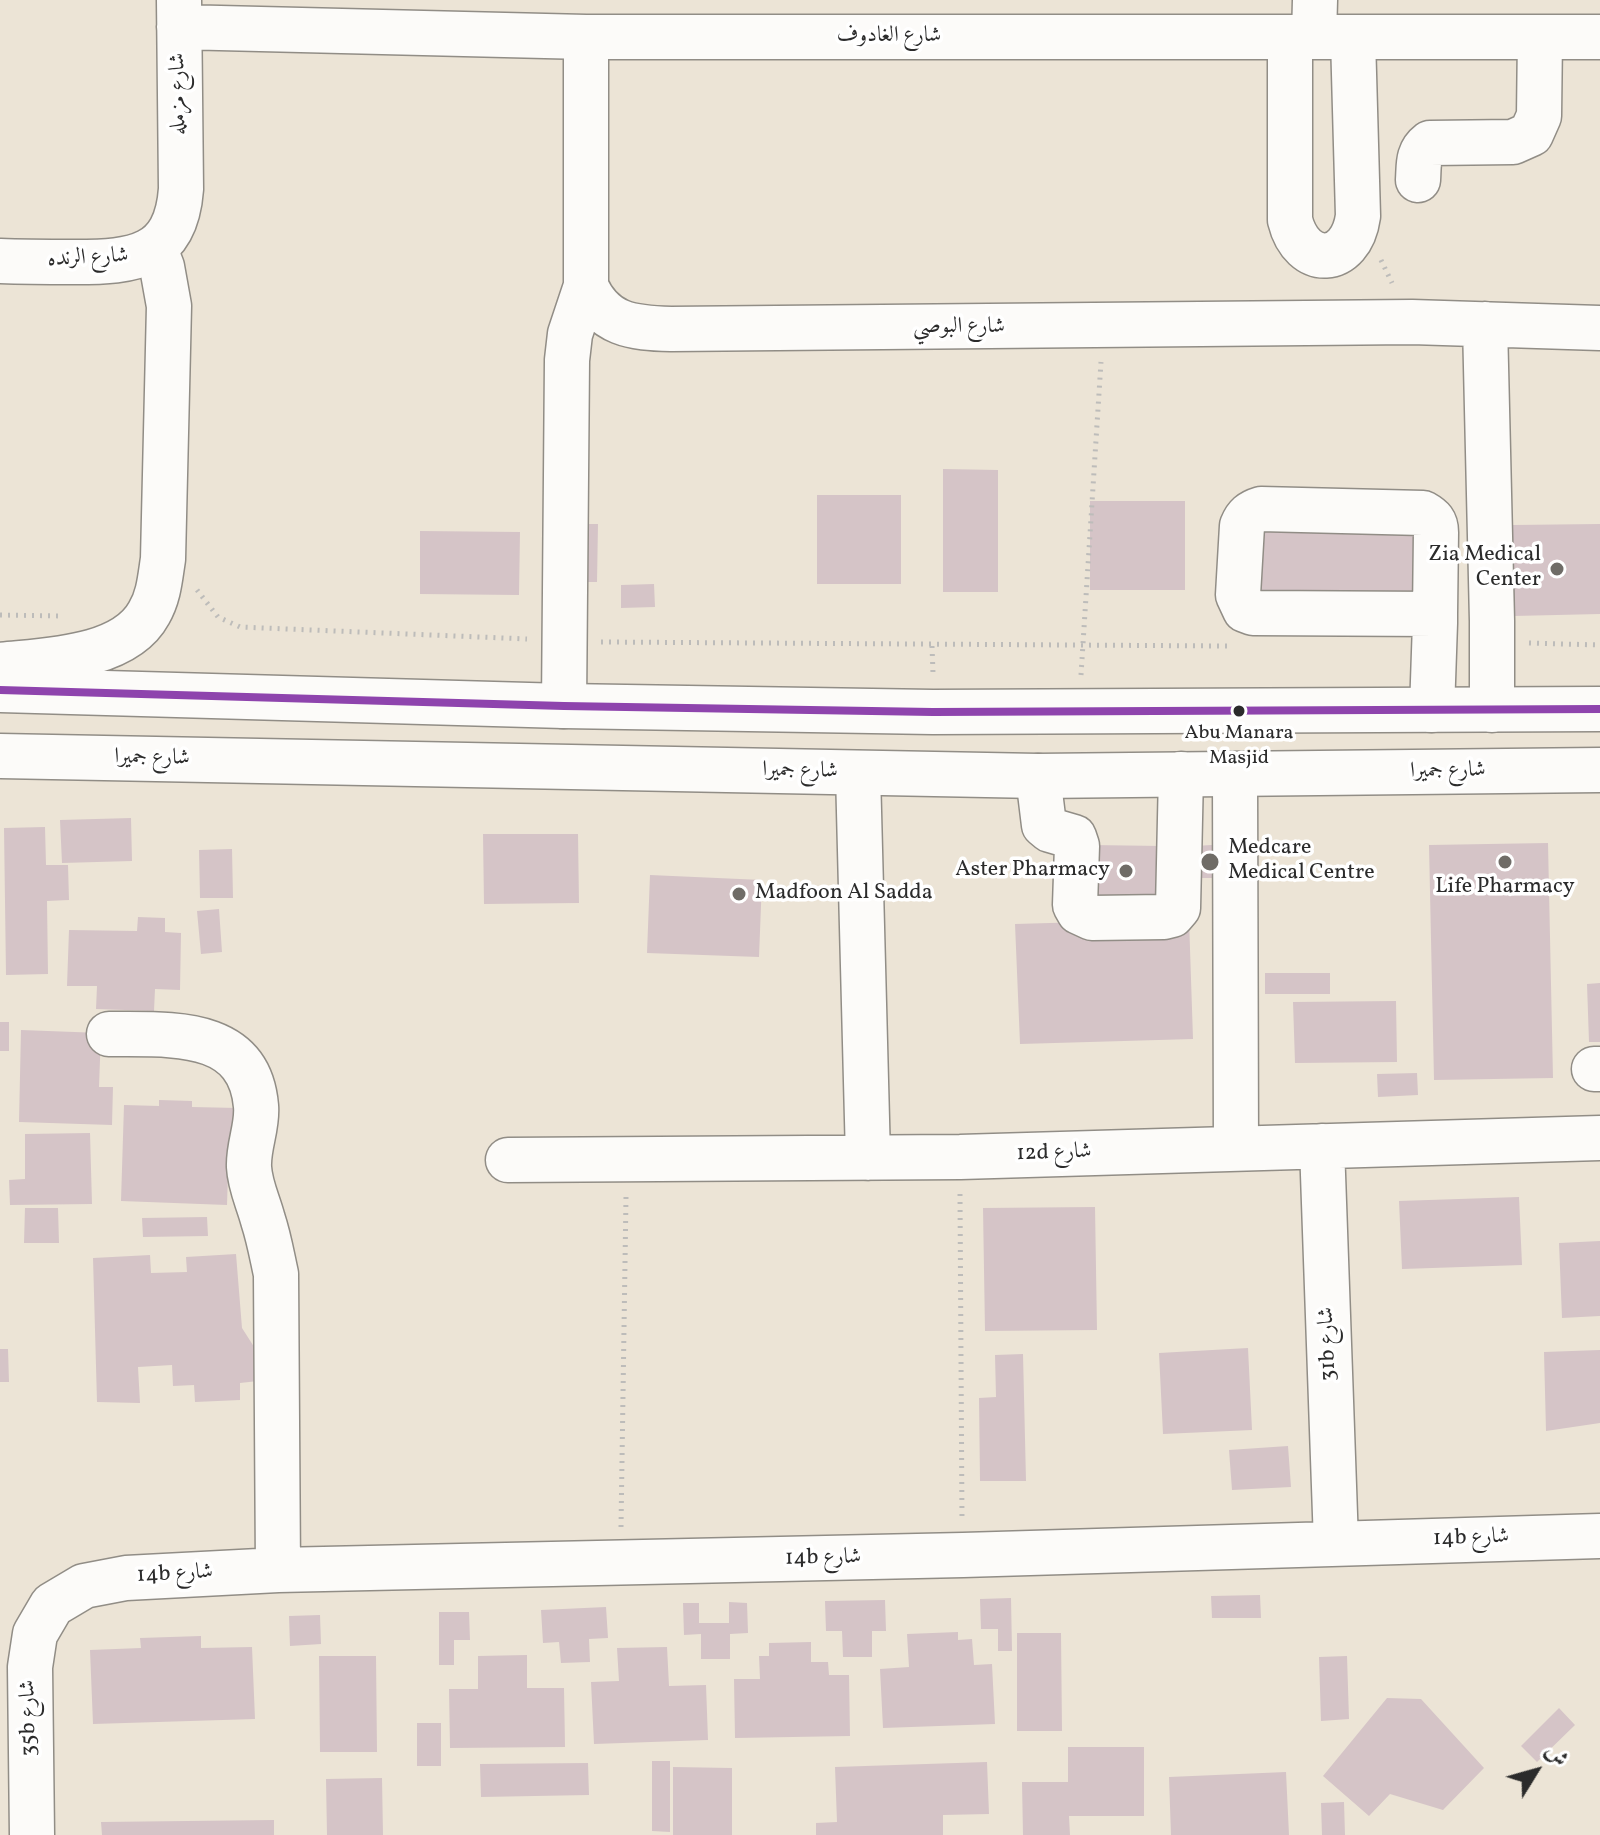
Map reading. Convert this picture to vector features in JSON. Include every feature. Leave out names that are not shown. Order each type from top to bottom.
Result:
[{"type":"street","name":"شارع الغادوف","points":[[179,14],[586,37],[1318,28],[1600,37]]},
{"type":"street","name":"شارع مزمله","points":[[179,14],[181,189]]},
{"type":"street","points":[[1318,28],[1358,216],[1350,243],[1339,253],[1325,256],[1312,253],[1300,245],[1290,220],[1318,28]]},
{"type":"street","points":[[564,706],[567,360],[570,334],[586,286],[586,37]]},
{"type":"street","points":[[1418,180],[1419,157],[1422,148],[1430,143],[1513,142],[1531,134],[1539,116],[1540,37]]},
{"type":"street","name":"شارع الرنده","points":[[0,261],[112,262],[135,259],[155,249],[170,232],[179,211],[181,189]]},
{"type":"street","points":[[0,665],[89,655],[126,636],[147,618],[157,598],[163,559],[169,306],[162,267],[155,249]]},
{"type":"street","name":"شارع البوصي","points":[[586,286],[599,310],[612,319],[646,329],[1412,322],[1600,328]]},
{"type":"street","points":[[1485,324],[1492,710]]},
{"type":"street","points":[[1432,710],[1435,614],[1436,524],[1431,517],[1423,513],[1261,509],[1245,518],[1238,595],[1245,610],[1253,613],[1435,614]]},
{"type":"street","points":[[0,690],[564,706],[1079,712],[1600,709]]},
{"type":"street","name":"شارع جميرا","points":[[0,756],[1038,776],[1600,770]]},
{"type":"street","points":[[858,773],[868,1158]]},
{"type":"street","points":[[1038,776],[1044,825],[1050,830],[1074,837],[1077,846],[1075,905],[1079,912],[1092,918],[1164,917],[1172,915],[1178,908],[1181,774]]},
{"type":"street","points":[[1235,775],[1236,1148]]},
{"type":"street","points":[[109,1034],[184,1035],[207,1040],[227,1051],[243,1067],[254,1088],[257,1110],[249,1163],[252,1188],[276,1274],[278,1570]]},
{"type":"street","name":"12d شارع","points":[[508,1160],[960,1157],[1600,1138]]},
{"type":"street","name":"31b شارع","points":[[1322,1146],[1336,1543]]},
{"type":"street","name":"14b شارع","points":[[52,1605],[84,1586],[126,1578],[278,1570],[621,1564],[1600,1536]]},
{"type":"street","name":"35b شارع","points":[[32,1835],[30,1667],[35,1634],[52,1605]]},
{"type":"path","points":[[1358,216],[1412,322]]},
{"type":"path","points":[[1079,712],[1103,327]]},
{"type":"path","points":[[163,559],[188,559],[192,580],[203,601],[218,617],[240,627],[564,641],[1235,645]]},
{"type":"path","points":[[0,615],[79,616]]},
{"type":"path","points":[[1492,642],[1600,645]]},
{"type":"path","points":[[960,1157],[963,1555]]},
{"type":"path","points":[[621,1564],[627,1159]]},
{"type":"building","points":[[943,469],[998,470],[998,592],[943,592]]},
{"type":"building","points":[[817,495],[901,495],[901,584],[817,584]]},
{"type":"building","points":[[1090,501],[1185,501],[1185,590],[1090,590]]},
{"type":"building","points":[[567,524],[598,524],[597,582],[566,582]]},
{"type":"building","name":"Zia Medical Center","points":[[1600,524],[1600,614],[1513,616],[1513,525]]},
{"type":"building","points":[[1251,527],[1416,528],[1416,598],[1251,597]]},
{"type":"building","points":[[420,531],[520,532],[519,595],[420,594]]},
{"type":"building","points":[[654,584],[655,607],[621,608],[621,585]]},
{"type":"building","points":[[131,818],[132,861],[62,863],[60,820]]},
{"type":"building","points":[[45,827],[46,865],[68,865],[69,900],[47,901],[48,974],[6,975],[4,828]]},
{"type":"building","points":[[483,834],[578,834],[579,903],[484,904]]},
{"type":"building","points":[[1548,843],[1553,1078],[1434,1080],[1429,845]]},
{"type":"building","name":"Medcare Medical Centre","points":[[1226,844],[1225,878],[1195,878],[1196,846]]},
{"type":"building","name":"Aster Pharmacy","points":[[1091,845],[1162,846],[1162,897],[1090,895]]},
{"type":"building","points":[[232,849],[233,898],[200,898],[199,850]]},
{"type":"building","points":[[650,875],[762,880],[759,957],[647,953]]},
{"type":"building","points":[[219,909],[222,952],[201,954],[197,911]]},
{"type":"building","points":[[138,917],[165,918],[165,932],[181,933],[180,990],[155,989],[154,1011],[96,1009],[97,986],[67,986],[69,930],[137,931]]},
{"type":"building","points":[[1189,919],[1193,1039],[1020,1044],[1015,924]]},
{"type":"building","points":[[1265,973],[1330,973],[1330,994],[1265,994]]},
{"type":"building","points":[[1600,983],[1600,1042],[1589,1042],[1587,984]]},
{"type":"building","points":[[1396,1001],[1397,1062],[1295,1063],[1293,1002]]},
{"type":"building","points":[[0,1022],[9,1022],[9,1051],[0,1051]]},
{"type":"building","points":[[21,1030],[101,1033],[99,1087],[113,1087],[112,1125],[19,1122]]},
{"type":"building","points":[[1417,1073],[1418,1095],[1378,1097],[1377,1074]]},
{"type":"building","points":[[159,1100],[192,1101],[192,1107],[238,1108],[237,1141],[229,1141],[227,1205],[121,1201],[124,1105],[159,1106]]},
{"type":"building","points":[[90,1133],[92,1204],[10,1205],[9,1180],[25,1179],[25,1134]]},
{"type":"building","points":[[1519,1197],[1522,1265],[1402,1269],[1399,1201]]},
{"type":"building","points":[[1095,1207],[1097,1330],[985,1331],[983,1208]]},
{"type":"building","points":[[25,1208],[58,1208],[59,1243],[24,1243]]},
{"type":"building","points":[[207,1217],[208,1236],[143,1237],[142,1218]]},
{"type":"building","points":[[1600,1241],[1600,1316],[1562,1318],[1559,1243]]},
{"type":"building","points":[[236,1254],[242,1328],[258,1353],[258,1381],[240,1383],[240,1400],[195,1402],[194,1385],[173,1386],[172,1365],[138,1367],[140,1403],[97,1402],[93,1258],[150,1255],[151,1273],[187,1272],[186,1257]]},
{"type":"building","points":[[1248,1348],[1252,1430],[1163,1434],[1159,1353]]},
{"type":"building","points":[[0,1349],[8,1349],[9,1382],[0,1382]]},
{"type":"building","points":[[1600,1350],[1600,1423],[1546,1431],[1544,1352]]},
{"type":"building","points":[[1023,1354],[1026,1481],[980,1481],[979,1398],[996,1397],[995,1355]]},
{"type":"building","points":[[1288,1446],[1291,1487],[1232,1490],[1229,1450]]},
{"type":"building","points":[[1260,1595],[1261,1618],[1212,1618],[1211,1596]]},
{"type":"building","points":[[1011,1598],[1012,1651],[998,1651],[998,1629],[981,1629],[980,1599]]},
{"type":"building","points":[[885,1600],[886,1631],[872,1631],[872,1657],[843,1657],[842,1631],[826,1631],[825,1601]]},
{"type":"building","points":[[729,1602],[747,1603],[748,1633],[730,1634],[730,1659],[701,1659],[701,1634],[684,1635],[683,1603],[699,1603],[699,1623],[729,1623]]},
{"type":"building","points":[[606,1607],[608,1638],[589,1639],[590,1662],[561,1663],[559,1642],[543,1643],[541,1610]]},
{"type":"building","points":[[439,1612],[469,1612],[470,1640],[454,1640],[454,1665],[439,1665]]},
{"type":"building","points":[[320,1615],[321,1644],[290,1646],[289,1616]]},
{"type":"building","points":[[958,1632],[958,1640],[972,1639],[974,1665],[992,1664],[995,1724],[883,1728],[880,1669],[909,1667],[907,1634]]},
{"type":"building","points":[[1017,1633],[1061,1633],[1062,1731],[1017,1731]]},
{"type":"building","points":[[201,1636],[201,1648],[252,1647],[255,1719],[93,1724],[90,1650],[141,1648],[140,1638]]},
{"type":"building","points":[[811,1642],[811,1662],[828,1662],[829,1675],[849,1675],[850,1736],[735,1738],[734,1679],[760,1679],[759,1656],[769,1656],[769,1643]]},
{"type":"building","points":[[667,1647],[669,1686],[706,1685],[708,1740],[594,1744],[591,1682],[619,1681],[617,1648]]},
{"type":"building","points":[[527,1655],[527,1688],[564,1688],[565,1747],[450,1748],[449,1689],[478,1689],[478,1656]]},
{"type":"building","points":[[319,1656],[376,1656],[377,1752],[320,1752]]},
{"type":"building","points":[[1347,1656],[1349,1719],[1321,1721],[1319,1657]]},
{"type":"building","points":[[1387,1698],[1421,1699],[1484,1768],[1443,1810],[1390,1794],[1369,1816],[1323,1776]]},
{"type":"building","points":[[1559,1708],[1575,1725],[1537,1762],[1521,1746]]},
{"type":"building","points":[[417,1723],[441,1723],[441,1766],[417,1766]]},
{"type":"building","points":[[1068,1747],[1144,1747],[1144,1816],[1069,1816],[1070,1835],[1023,1835],[1022,1782],[1068,1782]]},
{"type":"building","points":[[652,1761],[670,1761],[670,1832],[652,1831]]},
{"type":"building","points":[[987,1762],[989,1814],[943,1815],[943,1835],[816,1835],[816,1823],[837,1822],[835,1767]]},
{"type":"building","points":[[588,1763],[589,1795],[481,1797],[480,1764]]},
{"type":"building","points":[[673,1767],[732,1768],[732,1835],[673,1835]]},
{"type":"building","points":[[1286,1772],[1289,1835],[1171,1835],[1169,1777]]},
{"type":"building","points":[[382,1778],[383,1835],[327,1835],[326,1779]]},
{"type":"building","points":[[1344,1802],[1345,1835],[1322,1835],[1321,1803]]},
{"type":"building","points":[[274,1820],[274,1835],[102,1835],[101,1822]]},
{"type":"transit line","points":[[0,690],[564,706],[933,712],[1600,709]]},
{"type":"place","name":"Zia Medical Center","points":[[1557,569]]},
{"type":"place","name":"Abu Manara Masjid","points":[[1239,711]]},
{"type":"place","name":"Medcare Medical Centre","points":[[1210,862]]},
{"type":"place","name":"Life Pharmacy","points":[[1505,862]]},
{"type":"place","name":"Aster Pharmacy","points":[[1126,871]]},
{"type":"place","name":"Madfoon Al Sadda","points":[[739,894]]}]
